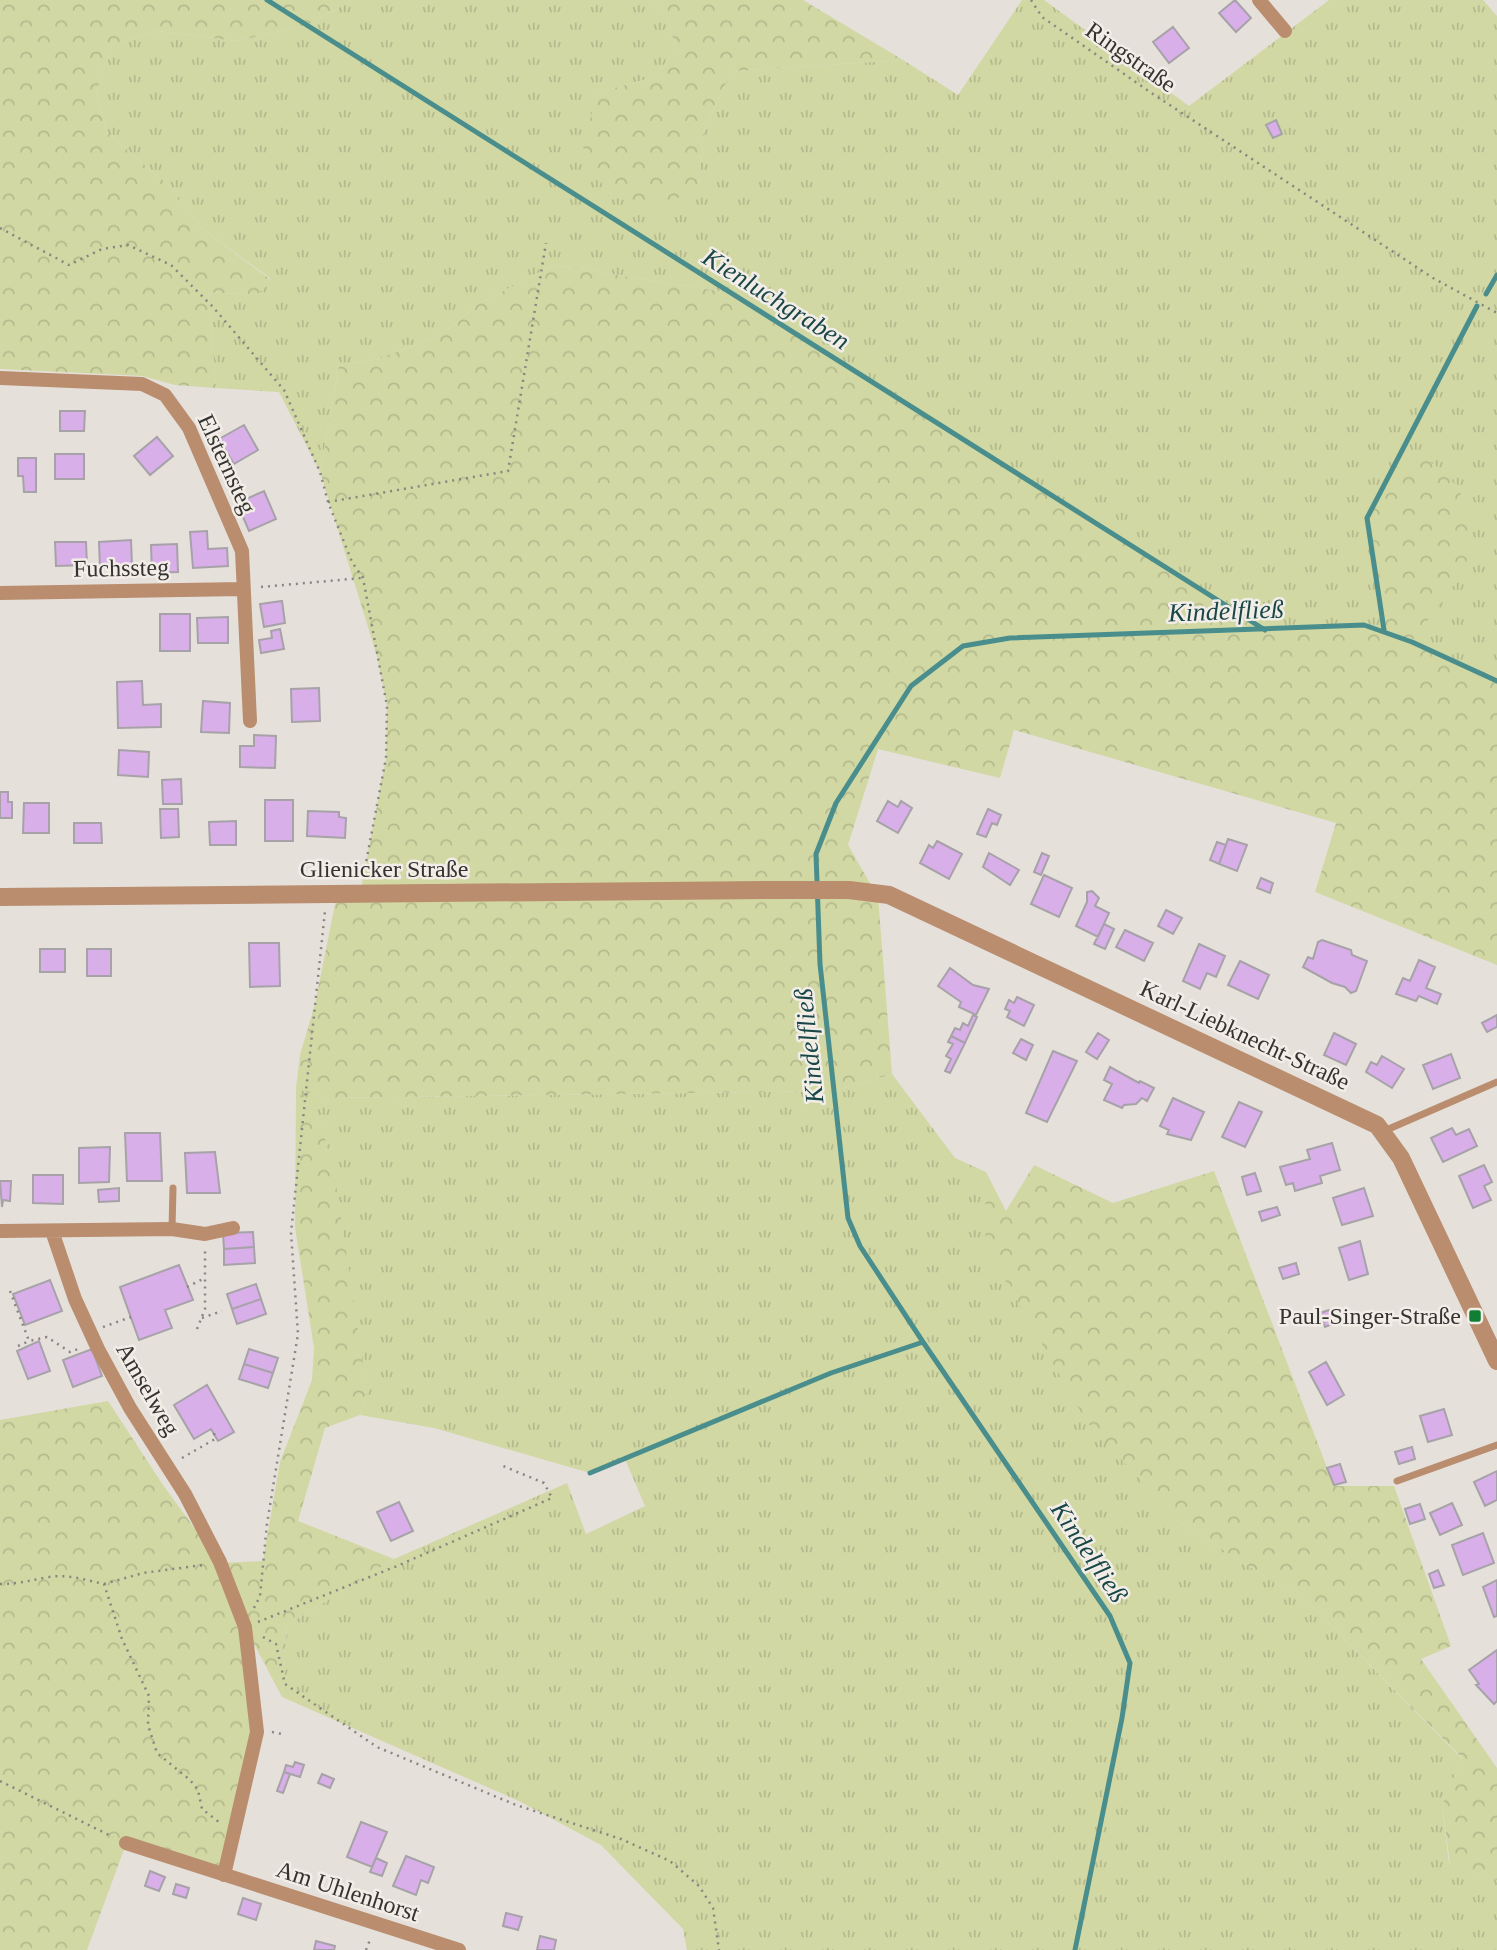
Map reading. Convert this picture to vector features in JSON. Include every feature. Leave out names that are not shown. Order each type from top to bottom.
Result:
[{"type":"street","points":[[1259,0],[1285,31]]},
{"type":"street","name":"Elsternsteg","points":[[0,378],[142,384],[165,395],[189,428],[242,551],[250,722]]},
{"type":"street","name":"Fuchssteg","points":[[0,593],[243,589]]},
{"type":"street","name":"Glienicker Straße","points":[[0,897],[849,890]]},
{"type":"street","name":"Karl-Liebknecht-Straße","points":[[849,890],[889,895],[1356,1114],[1384,1131],[1420,1195],[1496,1358]]},
{"type":"street","points":[[0,1231],[172,1229],[205,1234],[233,1228]]},
{"type":"street","name":"Amselweg","points":[[52,1231],[90,1332],[130,1408],[167,1467],[220,1563]]},
{"type":"street","points":[[220,1563],[245,1627],[257,1731],[224,1875]]},
{"type":"street","name":"Am Uhlenhorst","points":[[126,1843],[459,1950]]},
{"type":"lane","points":[[1384,1131],[1497,1082]]},
{"type":"lane","points":[[172,1229],[173,1188]]},
{"type":"lane","points":[[1396,1481],[1497,1445]]},
{"type":"path","name":"Ringstraße","points":[[1031,0],[1042,16],[1182,114],[1433,278],[1497,313]]},
{"type":"path","points":[[0,228],[69,265],[102,249],[128,245],[171,265],[213,307],[284,390],[320,472],[328,502],[352,562],[363,578],[387,706],[386,758],[359,894]]},
{"type":"path","points":[[328,502],[508,471],[546,243]]},
{"type":"path","points":[[243,589],[363,578]]},
{"type":"path","points":[[245,1627],[260,1596],[267,1524],[298,1334],[291,1233],[326,894]]},
{"type":"path","points":[[197,1329],[205,1308],[205,1234]]},
{"type":"path","points":[[187,1287],[205,1278]]},
{"type":"path","points":[[9,1291],[29,1341]]},
{"type":"path","points":[[202,1318],[222,1311]]},
{"type":"path","points":[[90,1332],[131,1317]]},
{"type":"path","points":[[18,1346],[47,1337],[70,1352],[85,1347]]},
{"type":"path","points":[[167,1467],[215,1439],[214,1433]]},
{"type":"path","points":[[245,1627],[397,1566],[552,1498],[544,1483],[503,1466]]},
{"type":"path","points":[[0,1584],[23,1584],[51,1577],[74,1577],[104,1584],[143,1573],[220,1563]]},
{"type":"path","points":[[104,1584],[122,1639],[149,1696],[148,1725],[157,1753],[190,1780],[198,1790],[202,1809],[233,1833]]},
{"type":"path","points":[[245,1627],[276,1644],[285,1684],[377,1747],[516,1805],[621,1839],[670,1861],[699,1886],[713,1908],[719,1950]]},
{"type":"path","points":[[0,1781],[126,1843]]},
{"type":"green space","points":[[0,0],[353,0],[307,25],[237,41],[157,31],[112,45],[96,93],[107,133],[174,190],[202,229],[271,280],[257,295],[208,292],[216,388],[175,385],[142,376],[0,369]]},
{"type":"green space","points":[[353,0],[651,0],[666,11],[676,50],[654,77],[597,93],[699,186],[704,130],[732,71],[903,60],[958,95],[1022,0],[1044,0],[1189,106],[1329,0],[1483,0],[1497,16],[1497,681],[1412,642],[1364,625],[1265,631],[725,292],[553,265],[475,306],[441,335],[379,359],[339,366],[320,472],[279,392],[216,388],[208,292],[257,295],[271,279],[202,229],[174,190],[107,133],[96,93],[112,45],[157,31],[237,41],[307,25]]},
{"type":"green space","points":[[651,0],[803,0],[903,60],[732,71],[704,130],[699,186],[662,207],[609,197],[583,147],[597,93],[654,77],[676,50],[666,11]]},
{"type":"green space","points":[[553,265],[725,292],[1265,631],[1364,625],[1383,630],[1367,518],[1403,448],[1438,467],[1454,483],[1465,505],[1471,531],[1471,547],[1453,587],[1412,641],[1497,681],[1497,965],[1315,892],[1336,823],[1014,730],[1000,778],[878,749],[848,845],[878,897],[892,1074],[834,1091],[328,1098],[297,1089],[321,1124],[334,1171],[367,1391],[360,1415],[325,1428],[298,1521],[394,1559],[287,1625],[282,1697],[246,1629],[257,1732],[224,1875],[126,1844],[87,1950],[0,1950],[0,1420],[108,1401],[163,1485],[220,1563],[263,1561],[280,1462],[312,1380],[314,1348],[295,1227],[296,1088],[300,1055],[315,1004],[337,894],[360,894],[386,758],[387,706],[377,656],[320,472],[339,366],[379,359],[441,335],[475,306]]},
{"type":"green space","points":[[892,1074],[955,1158],[986,1172],[986,1245],[1178,1521],[1313,1607],[1462,1759],[1442,1805],[1449,1863],[1497,1880],[1497,1950],[687,1950],[683,1929],[601,1845],[519,1801],[282,1697],[287,1625],[394,1559],[567,1483],[586,1534],[645,1506],[625,1459],[590,1473],[434,1428],[360,1415],[367,1391],[321,1124],[296,1088],[328,1098],[834,1091]]},
{"type":"green space","points":[[1034,1165],[1113,1203],[1214,1171],[1334,1486],[1394,1486],[1451,1646],[1421,1659],[1497,1768],[1497,1880],[1450,1864],[1442,1805],[1462,1758],[1313,1607],[1178,1521],[1086,1421],[985,1245],[986,1172],[1006,1211]]},
{"type":"building","points":[[1235,0],[1251,18],[1236,32],[1219,13]]},
{"type":"building","points":[[1173,27],[1189,48],[1169,63],[1153,42]]},
{"type":"building","points":[[1276,120],[1282,134],[1273,138],[1266,125]]},
{"type":"building","points":[[60,411],[85,411],[84,431],[60,431]]},
{"type":"building","points":[[244,425],[258,450],[234,464],[219,439]]},
{"type":"building","points":[[157,437],[173,456],[150,475],[134,456]]},
{"type":"building","points":[[55,454],[84,454],[84,479],[55,479]]},
{"type":"building","points":[[18,458],[36,458],[36,492],[24,492],[23,476],[18,476]]},
{"type":"building","points":[[264,491],[276,519],[249,531],[237,503]]},
{"type":"building","points":[[207,531],[208,549],[227,548],[228,566],[193,568],[190,532]]},
{"type":"building","points":[[131,540],[132,566],[100,568],[99,542]]},
{"type":"building","points":[[55,542],[86,542],[87,565],[56,566]]},
{"type":"building","points":[[177,544],[178,572],[152,573],[151,545]]},
{"type":"building","points":[[282,601],[285,623],[264,627],[260,604]]},
{"type":"building","points":[[160,614],[190,614],[190,651],[160,651]]},
{"type":"building","points":[[228,617],[228,643],[198,643],[197,618]]},
{"type":"building","points":[[280,629],[284,649],[261,653],[259,640],[272,638],[271,631]]},
{"type":"building","points":[[142,681],[143,705],[161,704],[161,727],[118,728],[117,682]]},
{"type":"building","points":[[319,688],[320,721],[292,722],[291,689]]},
{"type":"building","points":[[203,701],[230,703],[229,733],[201,732]]},
{"type":"building","points":[[254,735],[276,736],[275,768],[240,767],[240,746],[254,746]]},
{"type":"building","points":[[119,750],[149,752],[148,777],[118,775]]},
{"type":"building","points":[[181,779],[182,804],[163,804],[162,780]]},
{"type":"building","points":[[0,792],[8,792],[8,802],[12,802],[12,818],[0,818]]},
{"type":"building","points":[[265,800],[293,800],[293,841],[265,841]]},
{"type":"building","points":[[888,801],[898,807],[901,801],[912,808],[898,833],[877,821]]},
{"type":"building","points":[[24,803],[49,803],[49,833],[23,833]]},
{"type":"building","points":[[160,809],[178,809],[179,837],[161,838]]},
{"type":"building","points":[[988,809],[1001,815],[997,825],[992,823],[986,837],[977,834]]},
{"type":"building","points":[[308,811],[339,812],[339,817],[346,818],[345,838],[307,836]]},
{"type":"building","points":[[236,821],[236,845],[210,845],[209,822]]},
{"type":"building","points":[[74,823],[101,823],[102,843],[74,843]]},
{"type":"building","points":[[1228,839],[1247,845],[1237,871],[1219,864]]},
{"type":"building","points":[[937,841],[962,854],[949,879],[920,863],[929,845],[933,848]]},
{"type":"building","points":[[1217,842],[1226,845],[1219,864],[1210,860]]},
{"type":"building","points":[[989,853],[1019,870],[1010,885],[983,867]]},
{"type":"building","points":[[1042,853],[1049,856],[1041,875],[1034,872]]},
{"type":"building","points":[[1044,875],[1072,888],[1059,917],[1031,904]]},
{"type":"building","points":[[1261,878],[1273,883],[1270,893],[1257,888]]},
{"type":"building","points":[[1092,891],[1099,898],[1095,906],[1109,913],[1098,937],[1076,926],[1087,902],[1087,892]]},
{"type":"building","points":[[1166,910],[1182,918],[1173,934],[1158,926]]},
{"type":"building","points":[[1104,924],[1114,929],[1105,949],[1094,944]]},
{"type":"building","points":[[1125,930],[1153,943],[1144,961],[1116,947]]},
{"type":"building","points":[[1322,940],[1351,950],[1352,955],[1367,961],[1356,991],[1351,993],[1345,987],[1303,967],[1308,957],[1313,959],[1318,942]]},
{"type":"building","points":[[249,943],[279,943],[280,986],[250,987]]},
{"type":"building","points":[[1199,944],[1225,956],[1216,977],[1207,973],[1200,989],[1183,981]]},
{"type":"building","points":[[40,949],[65,949],[65,972],[40,972]]},
{"type":"building","points":[[87,949],[111,949],[111,976],[87,976]]},
{"type":"building","points":[[1419,960],[1435,967],[1426,988],[1441,994],[1437,1004],[1419,996],[1416,1001],[1396,994],[1403,978],[1410,981]]},
{"type":"building","points":[[1240,961],[1269,975],[1258,999],[1228,985]]},
{"type":"building","points":[[950,968],[973,985],[989,989],[976,1015],[959,1007],[961,1002],[938,986]]},
{"type":"building","points":[[1017,997],[1034,1005],[1024,1026],[1007,1017],[1010,1011],[1005,1009],[1009,1000],[1014,1003]]},
{"type":"building","points":[[973,1015],[977,1017],[965,1043],[951,1036],[955,1028],[960,1030],[963,1023],[968,1026]]},
{"type":"building","points":[[1497,1015],[1497,1027],[1487,1032],[1482,1023]]},
{"type":"building","points":[[1098,1033],[1109,1040],[1097,1059],[1086,1052]]},
{"type":"building","points":[[1334,1033],[1356,1044],[1346,1065],[1324,1055]]},
{"type":"building","points":[[951,1036],[965,1043],[950,1073],[945,1071],[951,1059],[946,1056],[953,1044],[948,1042]]},
{"type":"building","points":[[1021,1039],[1033,1045],[1026,1060],[1013,1053]]},
{"type":"building","points":[[1053,1051],[1077,1061],[1047,1122],[1026,1113]]},
{"type":"building","points":[[1451,1054],[1460,1078],[1433,1089],[1423,1065]]},
{"type":"building","points":[[1382,1056],[1404,1069],[1392,1088],[1366,1072],[1371,1062],[1377,1065]]},
{"type":"building","points":[[1110,1067],[1154,1088],[1147,1101],[1142,1098],[1136,1104],[1124,1105],[1122,1108],[1104,1100],[1112,1084],[1104,1080]]},
{"type":"building","points":[[1173,1098],[1204,1112],[1191,1140],[1167,1134],[1169,1130],[1160,1126]]},
{"type":"building","points":[[1239,1102],[1262,1112],[1245,1147],[1222,1137]]},
{"type":"building","points":[[1452,1128],[1456,1135],[1469,1129],[1477,1146],[1443,1162],[1431,1138]]},
{"type":"building","points":[[125,1133],[160,1133],[162,1181],[127,1181]]},
{"type":"building","points":[[1332,1143],[1340,1170],[1320,1176],[1322,1183],[1295,1191],[1293,1183],[1286,1185],[1280,1167],[1310,1159],[1307,1150]]},
{"type":"building","points":[[110,1147],[109,1182],[79,1183],[79,1148]]},
{"type":"building","points":[[215,1152],[220,1193],[187,1193],[185,1153]]},
{"type":"building","points":[[1484,1165],[1492,1182],[1484,1186],[1491,1200],[1473,1208],[1459,1176]]},
{"type":"building","points":[[1255,1173],[1261,1191],[1247,1195],[1242,1177]]},
{"type":"building","points":[[33,1175],[63,1175],[63,1204],[33,1203]]},
{"type":"building","points":[[0,1181],[11,1181],[10,1201],[3,1200],[2,1207]]},
{"type":"building","points":[[119,1188],[119,1201],[99,1202],[98,1190]]},
{"type":"building","points":[[1364,1188],[1373,1216],[1342,1225],[1333,1198]]},
{"type":"building","points":[[1277,1207],[1280,1215],[1262,1221],[1259,1212]]},
{"type":"building","points":[[253,1232],[254,1247],[224,1249],[223,1233]]},
{"type":"building","points":[[1360,1241],[1368,1274],[1349,1280],[1339,1248]]},
{"type":"building","points":[[254,1247],[255,1263],[224,1265],[224,1249]]},
{"type":"building","points":[[1296,1263],[1299,1274],[1283,1279],[1279,1268]]},
{"type":"building","points":[[179,1265],[193,1300],[165,1310],[172,1328],[139,1340],[120,1287]]},
{"type":"building","points":[[50,1280],[62,1311],[25,1325],[13,1294]]},
{"type":"building","points":[[256,1284],[261,1299],[232,1309],[227,1294]]},
{"type":"building","points":[[261,1299],[266,1314],[237,1324],[232,1309]]},
{"type":"building","points":[[1329,1310],[1335,1323],[1325,1327],[1320,1313]]},
{"type":"building","points":[[39,1341],[50,1371],[28,1379],[17,1351]]},
{"type":"building","points":[[92,1349],[102,1376],[73,1387],[63,1360]]},
{"type":"building","points":[[249,1349],[278,1358],[273,1373],[244,1364]]},
{"type":"building","points":[[1326,1362],[1344,1395],[1327,1405],[1309,1372]]},
{"type":"building","points":[[244,1364],[273,1373],[268,1388],[239,1379]]},
{"type":"building","points":[[207,1385],[234,1432],[218,1441],[211,1429],[194,1439],[174,1405]]},
{"type":"building","points":[[1444,1409],[1452,1435],[1428,1442],[1420,1416]]},
{"type":"building","points":[[1412,1447],[1415,1459],[1399,1464],[1395,1452]]},
{"type":"building","points":[[1340,1464],[1346,1482],[1334,1485],[1327,1468]]},
{"type":"building","points":[[1497,1471],[1497,1500],[1485,1506],[1474,1482]]},
{"type":"building","points":[[399,1502],[413,1531],[391,1541],[377,1512]]},
{"type":"building","points":[[1452,1503],[1462,1525],[1440,1535],[1430,1513]]},
{"type":"building","points":[[1420,1504],[1425,1519],[1410,1524],[1405,1509]]},
{"type":"building","points":[[1483,1533],[1494,1563],[1463,1575],[1452,1545]]},
{"type":"building","points":[[1438,1570],[1444,1585],[1434,1588],[1429,1574]]},
{"type":"building","points":[[1497,1580],[1497,1616],[1494,1617],[1483,1587]]},
{"type":"building","points":[[1497,1650],[1497,1701],[1494,1704],[1476,1685],[1479,1684],[1469,1670]]},
{"type":"building","points":[[295,1762],[304,1765],[300,1777],[284,1772],[286,1765],[293,1767]]},
{"type":"building","points":[[284,1772],[290,1774],[283,1793],[277,1791]]},
{"type":"building","points":[[322,1774],[334,1779],[330,1788],[318,1783]]},
{"type":"building","points":[[361,1822],[387,1832],[372,1867],[347,1857]]},
{"type":"building","points":[[406,1856],[434,1867],[428,1883],[421,1880],[416,1895],[393,1886]]},
{"type":"building","points":[[376,1858],[387,1863],[382,1876],[370,1872]]},
{"type":"building","points":[[150,1871],[165,1877],[159,1891],[145,1886]]},
{"type":"building","points":[[176,1884],[189,1888],[186,1898],[173,1894]]},
{"type":"building","points":[[243,1898],[261,1904],[256,1920],[238,1914]]},
{"type":"building","points":[[506,1913],[522,1917],[518,1930],[503,1926]]},
{"type":"building","points":[[540,1936],[556,1940],[554,1950],[537,1950]]},
{"type":"building","points":[[316,1941],[335,1946],[334,1950],[314,1950]]},
{"type":"waterway","name":"Kienluchgraben","points":[[267,0],[1265,630]]},
{"type":"waterway","points":[[1486,294],[1497,275]]},
{"type":"waterway","points":[[1384,630],[1367,518],[1477,306]]},
{"type":"waterway","name":"Kindelfließ","points":[[1075,1950],[1122,1718],[1130,1663],[1110,1616],[923,1342],[860,1246],[848,1218],[820,964],[816,854],[836,803],[911,686],[963,646],[1010,638],[1364,625],[1412,642],[1497,681]]},
{"type":"waterway","points":[[590,1473],[831,1373],[923,1342]]},
{"type":"place","name":"Paul-Singer-Straße","points":[[1475,1316]]}]
